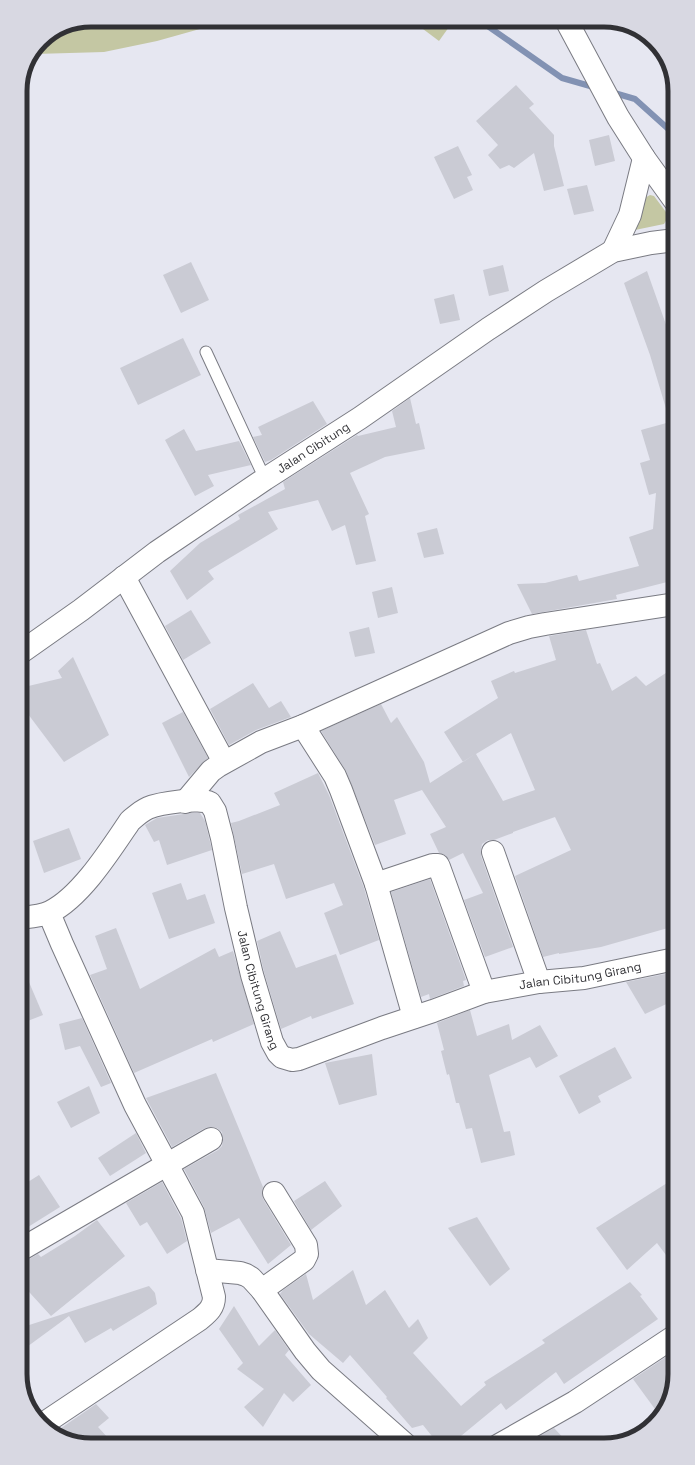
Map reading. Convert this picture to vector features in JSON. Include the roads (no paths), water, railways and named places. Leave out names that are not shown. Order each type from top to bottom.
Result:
[{"type":"street","points":[[570,27],[618,117],[644,158],[668,188]]},
{"type":"street","points":[[613,252],[630,215],[644,158]]},
{"type":"street","name":"Jalan Cibitung","points":[[27,648],[81,610],[157,552],[265,479],[360,418],[488,329],[546,291],[613,252],[651,243],[668,241]]},
{"type":"street","points":[[124,578],[224,762]]},
{"type":"street","points":[[185,802],[211,771],[224,762],[261,742],[303,726],[516,631],[545,624],[668,605]]},
{"type":"street","points":[[303,726],[338,783],[376,884],[414,1017]]},
{"type":"street","name":"Jalan Cibitung Girang","points":[[27,917],[49,913],[64,903],[80,889],[130,821],[149,808],[185,802],[202,801],[209,802],[215,811],[252,975],[272,1042],[282,1057],[292,1060],[299,1059],[484,992],[539,982],[584,978],[668,960]]},
{"type":"street","points":[[494,852],[539,982]]},
{"type":"street","points":[[376,884],[433,864],[438,866],[484,992]]},
{"type":"street","points":[[48,1421],[207,1313],[214,1303],[214,1297],[193,1213],[135,1105],[49,913]]},
{"type":"street","points":[[27,1246],[211,1139]]},
{"type":"street","points":[[262,1290],[304,1260],[307,1254],[306,1245],[274,1193]]},
{"type":"street","points":[[207,1270],[246,1275],[251,1278],[262,1290],[321,1370],[398,1438]]},
{"type":"street","points":[[511,1438],[575,1402],[668,1341]]},
{"type":"lane","points":[[206,352],[265,479]]},
{"type":"waterway","points":[[489,27],[562,78],[597,88]]},
{"type":"waterway","points":[[611,92],[635,99],[668,129]]}]
